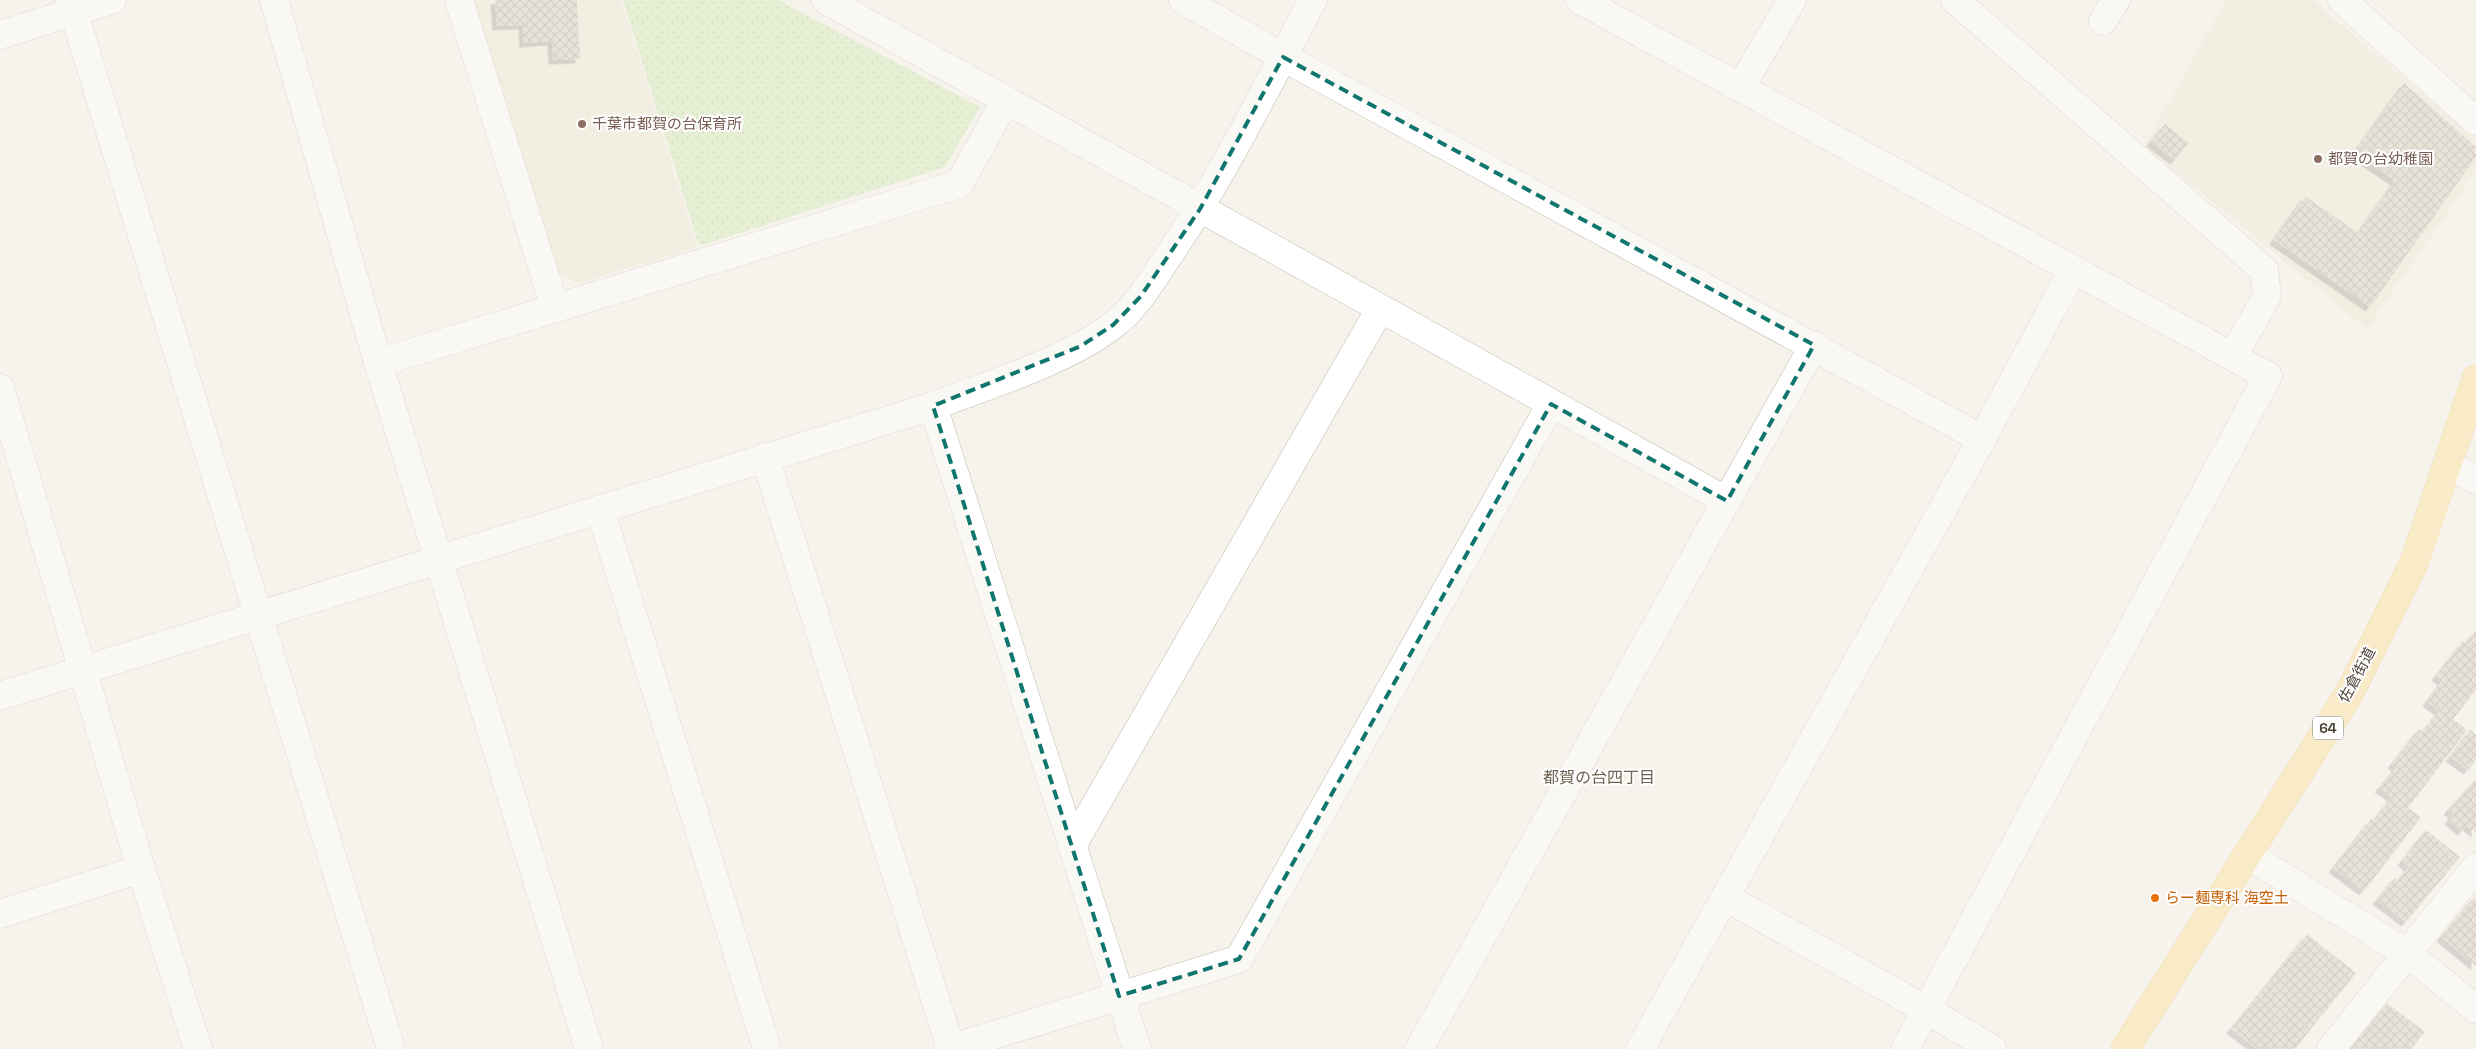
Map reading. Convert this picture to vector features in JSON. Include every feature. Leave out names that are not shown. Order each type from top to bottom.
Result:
[{"type":"main road","name":"佐倉街道","points":[[2125,1049],[2350,692],[2414,563],[2476,379]]},
{"type":"street","points":[[0,35],[72,6],[112,0]]},
{"type":"street","points":[[274,0],[377,359],[589,1049]]},
{"type":"street","points":[[459,0],[555,308]]},
{"type":"street","points":[[826,0],[1727,501]]},
{"type":"street","points":[[1183,0],[1283,57],[1814,345],[1982,439]]},
{"type":"street","points":[[0,696],[933,406],[1021,373],[1073,350],[1114,325],[1141,296],[1200,209],[1312,0]]},
{"type":"street","points":[[1580,0],[2268,376],[1905,1049]]},
{"type":"street","points":[[1740,88],[1792,0]]},
{"type":"street","points":[[1955,0],[2264,270],[2267,296],[2233,356]]},
{"type":"street","points":[[2342,0],[2476,121]]},
{"type":"street","points":[[72,6],[391,1049]]},
{"type":"street","points":[[377,359],[387,360],[959,184],[1006,100]]},
{"type":"street","points":[[1640,1049],[1982,439],[2073,270]]},
{"type":"street","points":[[1072,846],[1380,308]]},
{"type":"street","points":[[1419,1049],[1814,345]]},
{"type":"street","points":[[0,388],[10,456],[82,670],[141,869],[198,1049]]},
{"type":"street","points":[[766,457],[950,1049],[1239,959],[1551,404]]},
{"type":"street","points":[[933,406],[1137,1049]]},
{"type":"street","points":[[2447,464],[2476,480]]},
{"type":"street","points":[[600,509],[767,1049]]},
{"type":"street","points":[[2248,855],[2408,954],[2476,1009]]},
{"type":"street","points":[[2331,1049],[2476,867]]},
{"type":"street","points":[[0,914],[141,869]]},
{"type":"street","points":[[1725,897],[1927,1010],[1992,1049]]},
{"type":"highlighted area","points":[[1283,57],[1814,345],[1727,501],[1551,404],[1239,959],[1119,996],[933,406],[1081,346],[1113,325],[1141,296],[1200,209]]},
{"type":"shaded area","name":"千葉市都賀の台保育所","points":[[466,0],[621,0],[697,247],[579,283],[553,270]]},
{"type":"shaded area","name":"都賀の台幼稚園","points":[[2226,0],[2315,0],[2333,18],[2476,138],[2476,171],[2367,329],[2144,146]]},
{"type":"green space","points":[[623,0],[778,0],[980,107],[945,167],[699,246]]},
{"type":"building","points":[[495,0],[577,0],[580,59],[553,60],[552,41],[524,43],[523,25],[497,26]]},
{"type":"building","points":[[2404,83],[2476,147],[2476,157],[2370,307],[2274,240],[2305,196],[2358,233],[2395,181],[2354,153]]},
{"type":"building","points":[[2165,124],[2189,143],[2175,160],[2151,142]]},
{"type":"building","points":[[2476,630],[2476,690],[2453,719],[2467,730],[2408,808],[2421,817],[2364,891],[2333,868],[2371,819],[2374,820],[2392,797],[2379,788],[2396,767],[2392,764],[2419,729],[2423,731],[2439,711],[2427,702],[2442,681],[2436,676],[2463,641],[2466,643]]},
{"type":"building","points":[[2470,730],[2476,735],[2476,760],[2468,770],[2450,757]]},
{"type":"building","points":[[2476,779],[2476,833],[2467,826],[2462,831],[2449,820],[2453,814],[2448,810]]},
{"type":"building","points":[[2426,830],[2460,857],[2406,922],[2377,900],[2395,877],[2399,880],[2409,867],[2402,861]]},
{"type":"building","points":[[2474,897],[2476,899],[2476,966],[2441,937]]},
{"type":"building","points":[[2307,934],[2356,973],[2295,1049],[2257,1049],[2231,1029]]},
{"type":"building","points":[[2387,1003],[2425,1032],[2411,1049],[2350,1049]]},
{"type":"place","name":"千葉市都賀の台保育所","points":[[582,124]]},
{"type":"place","name":"都賀の台幼稚園","points":[[2318,159]]},
{"type":"place","name":"らー麺専科 海空土","points":[[2155,898]]},
{"type":"district","name":"都賀の台四丁目","points":[[1599,777]]}]
